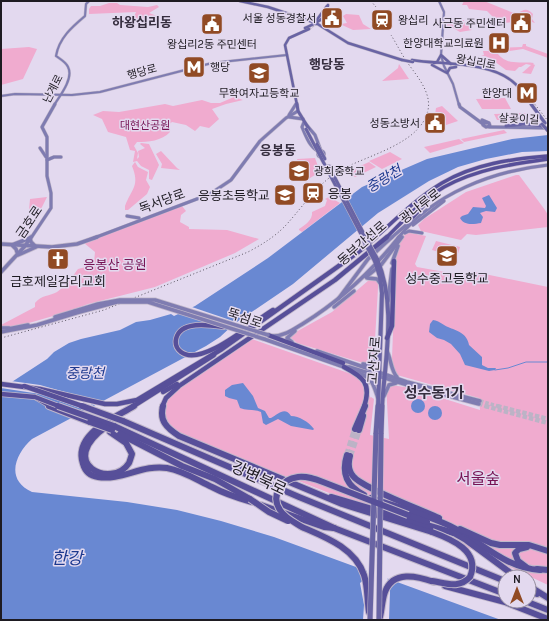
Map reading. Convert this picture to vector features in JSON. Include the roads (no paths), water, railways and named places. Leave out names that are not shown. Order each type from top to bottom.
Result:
[{"type":"highway","name":"동부간선로","points":[[221,347],[281,307],[358,252],[426,194],[455,176],[502,162],[548,156]]},
{"type":"highway","name":"동부간선로","points":[[200,371],[335,280],[369,253],[416,208],[443,188],[467,176],[497,166],[548,163]]},
{"type":"highway","points":[[417,218],[431,197]]},
{"type":"highway","points":[[387,338],[392,326],[394,261]]},
{"type":"highway","points":[[221,347],[204,354],[190,356],[179,350],[175,342],[176,336],[180,331],[197,325],[210,325],[240,330]]},
{"type":"highway","points":[[266,337],[297,347],[344,366],[361,377],[368,390],[357,429],[369,397],[370,387]]},
{"type":"highway","points":[[24,386],[105,404],[124,403],[141,398],[221,347]]},
{"type":"highway","points":[[221,347],[217,354],[92,432],[84,442],[81,451],[81,461],[84,469],[94,476],[104,478],[147,468],[175,470],[228,494],[290,514],[324,527],[334,528]]},
{"type":"highway","points":[[112,429],[129,444],[131,451],[130,458],[127,465],[119,470],[107,474],[98,473],[88,466],[86,457],[87,446],[94,436],[115,421],[200,371]]},
{"type":"highway","points":[[200,371],[174,390],[164,401],[161,410],[164,424],[170,431],[342,504],[432,532],[454,541],[464,548],[470,556],[473,567],[470,576],[461,583],[446,584],[407,576],[395,579],[386,589],[379,620]]},
{"type":"highway","name":"강변북로","points":[[1,384],[24,386],[66,399],[123,421],[299,497],[497,578]]},
{"type":"highway","name":"강변북로","points":[[1,394],[35,398],[112,429],[334,528],[497,591]]},
{"type":"highway","points":[[35,398],[48,405],[90,422],[112,429],[182,466],[204,474],[226,485],[269,512],[331,540],[348,552],[356,560],[364,575],[370,620]]},
{"type":"highway","points":[[548,551],[524,545],[500,545],[487,542],[360,483],[352,476],[348,466],[348,455],[343,466],[344,474],[350,486],[359,492],[443,524],[478,542],[509,564],[524,569],[548,570]]},
{"type":"highway","points":[[226,465],[273,476]]},
{"type":"highway","points":[[302,527],[280,512],[276,500],[276,494],[281,486],[287,480],[294,478],[312,479],[454,533],[505,569]]},
{"type":"highway","points":[[317,493],[454,533]]},
{"type":"highway","points":[[535,547],[522,548],[517,551],[515,555],[522,565],[540,570]]},
{"type":"highway","points":[[432,581],[505,602],[548,618]]},
{"type":"highway","points":[[537,591],[548,598]]},
{"type":"highway","points":[[537,594],[548,598]]},
{"type":"highway","points":[[537,606],[548,610]]},
{"type":"main road","name":"난계로","points":[[46,150],[47,137],[42,127],[42,122],[61,94],[70,69],[56,56],[57,50],[69,29],[84,16],[86,4],[89,1]]},
{"type":"main road","name":"왕십리로","points":[[240,1],[310,20]]},
{"type":"main road","name":"왕십리로","points":[[244,1],[270,7],[310,20],[366,51],[430,64],[463,66],[491,71],[509,79],[545,125],[548,131]]},
{"type":"main road","points":[[309,28],[317,26],[316,23],[327,6],[328,1]]},
{"type":"main road","points":[[430,64],[436,62],[441,55],[444,12],[439,1]]},
{"type":"main road","points":[[309,28],[311,24],[310,20],[319,19],[328,23]]},
{"type":"main road","name":"왕십리로","points":[[316,23],[348,43],[356,45]]},
{"type":"main road","points":[[309,28],[322,28]]},
{"type":"main road","name":"고산자로","points":[[309,28],[286,40],[284,45],[298,111],[386,279],[388,301],[387,351],[382,375],[380,398],[370,620]]},
{"type":"main road","name":"행당로","points":[[1,96],[10,94],[72,95],[100,92],[212,63],[287,55]]},
{"type":"main road","points":[[441,55],[449,63],[463,66]]},
{"type":"main road","name":"살곶이길","points":[[441,55],[447,73],[453,84],[460,107],[483,124],[506,126],[545,125]]},
{"type":"main road","points":[[430,64],[447,73],[450,68],[456,67]]},
{"type":"main road","name":"왕십리로","points":[[444,65],[487,71],[505,78],[545,125]]},
{"type":"main road","points":[[287,117],[297,103]]},
{"type":"main road","name":"독서당로","points":[[1,244],[36,247],[61,247],[77,244],[142,218],[210,194],[232,180],[260,141],[287,117],[298,111]]},
{"type":"main road","name":"살곶이길","points":[[472,116],[488,124]]},
{"type":"main road","points":[[287,117],[295,117],[309,126],[320,145],[320,152],[317,153],[317,155],[322,156],[327,166]]},
{"type":"main road","points":[[303,121],[302,127],[313,149],[320,152]]},
{"type":"main road","points":[[506,126],[545,125]]},
{"type":"main road","points":[[40,148],[46,159],[54,157],[61,158]]},
{"type":"main road","name":"금호로","points":[[1,272],[25,246],[50,208],[51,193],[47,183],[46,150]]},
{"type":"main road","name":"광나루로","points":[[300,346],[288,341],[288,336],[342,302],[417,218],[442,200],[474,183],[548,163]]},
{"type":"main road","name":"광나루로","points":[[266,337],[280,336],[320,314],[348,293],[400,240],[417,218],[444,201],[478,184],[548,163]]},
{"type":"main road","points":[[127,216],[142,218]]},
{"type":"main road","points":[[405,233],[409,231],[422,233],[416,227],[417,218]]},
{"type":"main road","points":[[320,314],[342,295],[368,259],[395,234],[417,218]]},
{"type":"main road","points":[[30,238],[31,242],[36,247],[18,254],[12,245],[30,238]]},
{"type":"main road","points":[[388,301],[393,258],[400,240]]},
{"type":"main road","name":"고산자로","points":[[378,263],[382,287],[382,375]]},
{"type":"main road","points":[[365,278],[377,278],[382,287]]},
{"type":"main road","name":"뚝섬로","points":[[76,312],[116,299],[150,299],[266,337]]},
{"type":"main road","name":"뚝섬로","points":[[1,331],[117,302],[142,301],[166,306],[240,330],[300,346],[358,364],[382,375]]},
{"type":"main road","points":[[358,364],[368,365],[374,362],[381,345]]},
{"type":"main road","points":[[387,351],[391,360],[394,374],[409,384]]},
{"type":"main road","points":[[344,366],[370,378],[380,398]]},
{"type":"main road","name":"뚝섬로","points":[[344,366],[382,375],[409,384],[480,403]]},
{"type":"main road","points":[[360,370],[363,368],[367,370],[368,368]]},
{"type":"main road","points":[[380,398],[390,384],[409,384]]},
{"type":"main road","name":"고산자로","points":[[379,434],[379,620]]},
{"type":"water","name":"한강","points":[[548,135],[548,151],[522,152],[486,159],[458,167],[429,181],[378,213],[293,284],[234,324],[220,337],[206,346],[32,439],[17,459],[16,467],[18,481],[32,492],[127,502],[177,510],[221,521],[274,537],[501,620],[1,620],[1,389],[69,343],[120,330],[136,322],[171,314],[174,316],[195,306],[268,258],[362,187],[427,159],[512,139]]},
{"type":"water","points":[[489,195],[497,208],[495,212],[486,211],[480,213],[483,217],[481,223],[469,224],[462,221],[460,218],[468,214],[473,207],[485,208],[486,206],[482,198]]},
{"type":"water","points":[[433,320],[440,322],[464,335],[469,345],[482,357],[482,365],[488,368],[496,368],[495,370],[489,371],[465,365],[460,354],[451,344],[437,338],[429,332],[430,324]]},
{"type":"water","points":[[243,383],[253,396],[258,408],[265,411],[269,418],[284,411],[289,413],[291,416],[304,420],[314,429],[291,426],[278,419],[266,425],[263,423],[261,412],[240,408],[237,400],[225,396],[225,390],[232,385]]},
{"type":"water","points":[[415,399],[421,399],[425,403],[425,409],[421,413],[415,413],[411,409],[411,403]]},
{"type":"water","points":[[432,406],[438,406],[442,410],[442,416],[438,420],[432,420],[428,416],[428,410]]},
{"type":"waterway","points":[[495,370],[508,368],[526,362],[548,362]]},
{"type":"tunnel","points":[[309,29],[318,22]]},
{"type":"tunnel","points":[[343,363],[356,369]]},
{"type":"tunnel","points":[[363,375],[370,387]]},
{"type":"tunnel","points":[[480,401],[501,407]]},
{"type":"tunnel","points":[[479,404],[485,406]]},
{"type":"tunnel","points":[[485,406],[548,423]]},
{"type":"tunnel","points":[[497,406],[548,419]]},
{"type":"tunnel","points":[[347,455],[355,429]]},
{"type":"tunnel","points":[[350,456],[359,430]]},
{"type":"railway","points":[[371,1],[376,7]]},
{"type":"railway","points":[[1,338],[104,310],[248,252],[264,243],[287,224],[319,187],[333,175],[392,147],[415,132],[423,122],[429,103],[425,89],[391,35]]},
{"type":"railway","points":[[522,88],[548,121]]},
{"type":"place","name":"서울 성동경찰서","points":[[332,18]]},
{"type":"place","name":"왕십리","points":[[382,20]]},
{"type":"place","name":"사근동 주민센터","points":[[521,23]]},
{"type":"place","name":"왕십리2동 주민센터","points":[[212,24]]},
{"type":"place","name":"한양대학교의료원","points":[[499,43]]},
{"type":"place","name":"행당","points":[[194,67]]},
{"type":"place","name":"무학여자고등학교","points":[[259,73]]},
{"type":"place","name":"한양대","points":[[527,93]]},
{"type":"place","name":"성동소방서","points":[[435,123]]},
{"type":"place","name":"광희중학교","points":[[299,171]]},
{"type":"place","name":"응봉","points":[[313,193]]},
{"type":"place","name":"응봉초등학교","points":[[285,195]]},
{"type":"place","name":"성수중고등학교","points":[[447,256]]},
{"type":"place","name":"금호제일감리교회","points":[[58,259]]},
{"type":"district","name":"하왕십리동","points":[[142,22]]},
{"type":"district","name":"행당동","points":[[327,64]]},
{"type":"district","name":"응봉동","points":[[278,150]]},
{"type":"district","name":"성수동1가","points":[[434,393]]},
{"type":"park label","name":"대현산공원","points":[[145,125]]},
{"type":"park label","name":"응봉산 공원","points":[[115,264]]},
{"type":"park label","name":"서울숲","points":[[478,478]]},
{"type":"water label","name":"중랑천","points":[[384,179]]},
{"type":"water label","name":"중랑천","points":[[85,373]]}]
